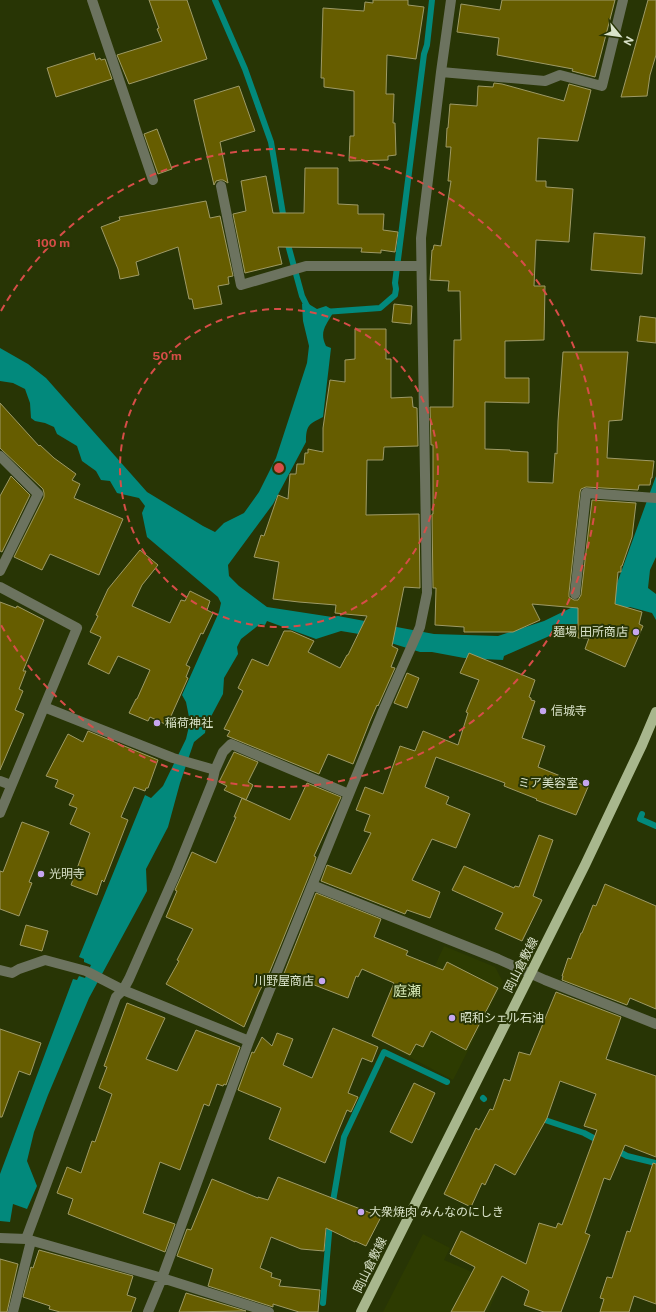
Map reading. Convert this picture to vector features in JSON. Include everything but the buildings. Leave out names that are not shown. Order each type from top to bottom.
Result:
[{"type":"main road","name":"岡山倉敷線","points":[[360,1312],[585,865],[656,712]]},
{"type":"street","points":[[92,0],[153,180]]},
{"type":"street","points":[[148,1312],[250,1041],[349,794],[408,652],[420,627],[427,593],[421,238],[451,0]]},
{"type":"street","points":[[441,72],[545,81],[560,75],[602,86],[623,0]]},
{"type":"street","points":[[221,186],[241,286],[306,266],[422,266]]},
{"type":"street","points":[[0,456],[38,494],[0,571]]},
{"type":"street","points":[[575,594],[586,494],[652,498]]},
{"type":"street","points":[[0,587],[77,628],[0,813]]},
{"type":"street","points":[[44,707],[173,758],[214,770]]},
{"type":"street","points":[[13,1312],[28,1240],[116,997],[123,990],[129,979],[175,875],[212,783],[214,770],[223,752],[231,744],[349,794]]},
{"type":"street","points":[[0,781],[11,786]]},
{"type":"street","points":[[312,885],[656,1024]]},
{"type":"street","points":[[0,970],[12,973],[45,960],[86,971],[123,990],[250,1041]]},
{"type":"street","points":[[0,1238],[28,1240],[162,1278],[269,1312]]},
{"type":"shaded area","points":[[444,946],[495,967],[503,982],[453,1080],[396,1050]]},
{"type":"shaded area","points":[[423,1234],[450,1248],[444,1260],[500,1284],[488,1312],[383,1312]]},
{"type":"water","points":[[307,303],[317,309],[326,306],[331,309],[333,313],[323,333],[326,346],[331,348],[323,417],[314,421],[309,426],[306,442],[273,504],[228,565],[229,576],[239,586],[267,607],[332,617],[338,616],[434,634],[498,636],[544,621],[616,586],[656,476],[656,557],[650,570],[648,588],[656,594],[656,620],[652,613],[630,607],[613,608],[504,656],[503,660],[464,658],[432,652],[420,652],[365,635],[341,631],[316,639],[267,621],[265,625],[260,624],[241,639],[237,647],[238,654],[224,678],[223,694],[206,726],[205,733],[194,742],[180,783],[168,827],[146,869],[147,891],[89,998],[34,1132],[27,1161],[37,1186],[27,1209],[13,1204],[10,1222],[0,1221],[0,1174],[73,979],[77,980],[79,976],[85,978],[91,965],[84,962],[84,959],[79,957],[145,795],[151,798],[163,786],[186,739],[190,722],[186,702],[182,695],[219,612],[221,603],[218,597],[147,537],[142,513],[145,506],[139,498],[117,493],[110,481],[101,480],[96,471],[82,461],[77,446],[57,434],[54,427],[35,421],[31,418],[30,403],[25,389],[13,383],[0,381],[0,348],[28,364],[46,378],[147,492],[215,532],[224,523],[244,513],[259,492],[276,458],[307,363],[309,346],[303,321],[302,304]]},
{"type":"waterway","points":[[215,0],[245,69],[271,142],[284,220]]},
{"type":"waterway","points":[[324,312],[380,308],[395,295],[395,283],[432,0]]},
{"type":"waterway","points":[[287,241],[302,296],[309,310]]},
{"type":"waterway","points":[[642,814],[640,819],[656,826]]},
{"type":"waterway","points":[[332,1207],[344,1137],[384,1052],[447,1082]]},
{"type":"waterway","points":[[539,1118],[584,1133],[601,1142]]},
{"type":"waterway","points":[[614,1149],[627,1156],[656,1163]]},
{"type":"waterway","points":[[323,1303],[330,1222]]},
{"type":"place","name":"麺場 田所商店","points":[[636,632]]},
{"type":"place","name":"信城寺","points":[[543,711]]},
{"type":"place","name":"稲荷神社","points":[[157,723]]},
{"type":"place","name":"ミア美容室","points":[[586,783]]},
{"type":"place","name":"光明寺","points":[[41,874]]},
{"type":"place","name":"川野屋商店","points":[[322,981]]},
{"type":"place","name":"昭和シェル石油","points":[[452,1018]]},
{"type":"place","name":"大衆焼肉 みんなのにしき","points":[[361,1212]]},
{"type":"district","name":"庭瀬","points":[[407,991]]}]
